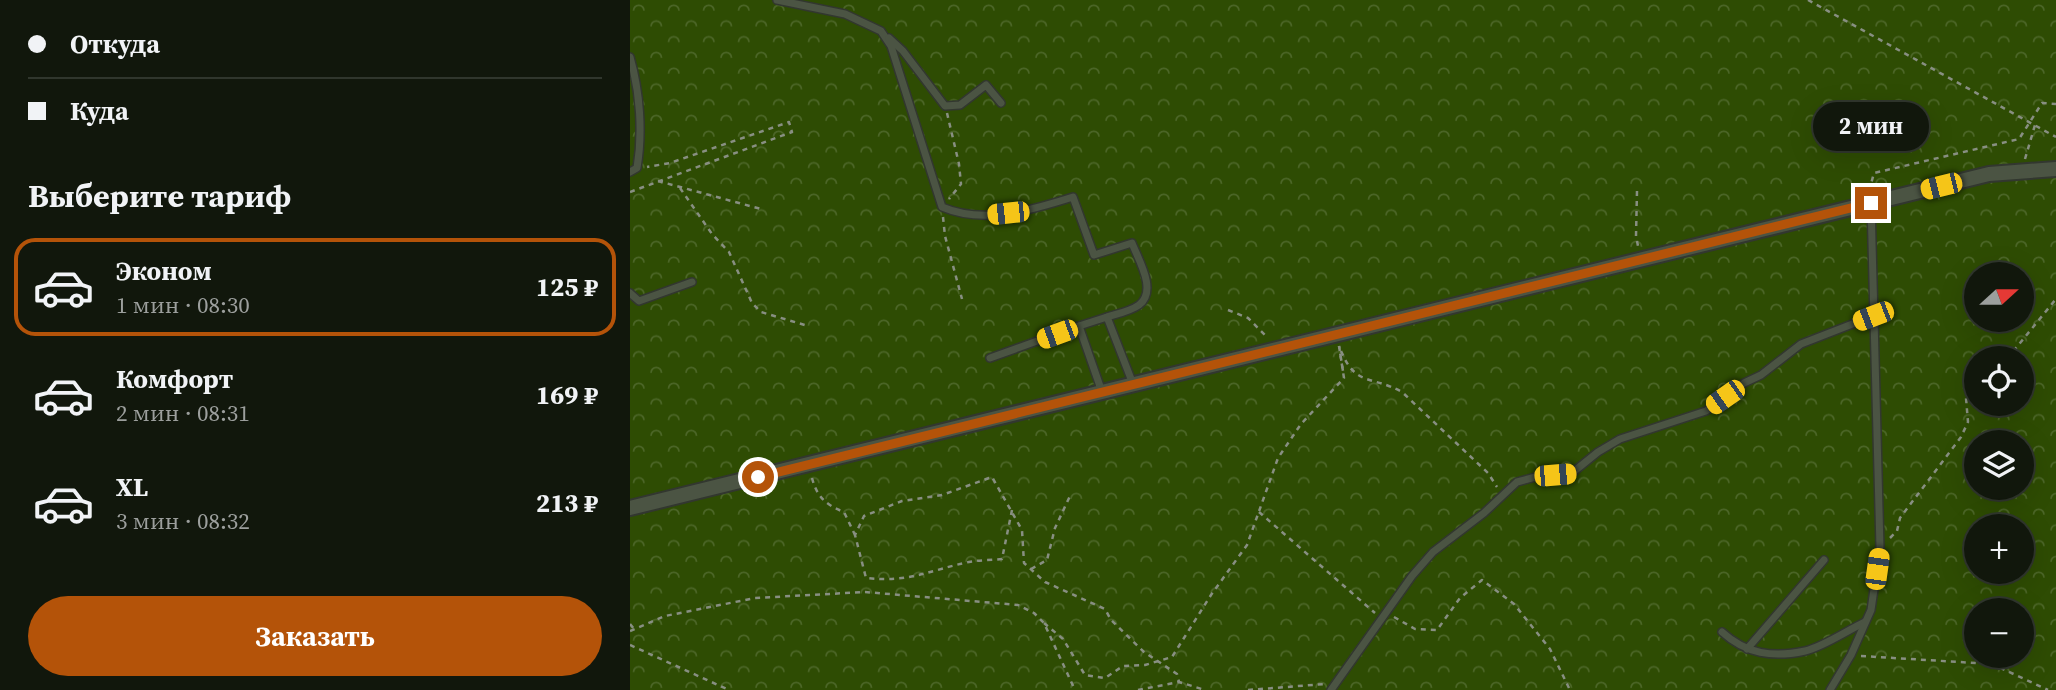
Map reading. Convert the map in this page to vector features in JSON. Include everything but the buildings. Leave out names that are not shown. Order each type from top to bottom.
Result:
[{"type":"street","points":[[630,508],[1280,348],[1338,340],[1643,259],[1989,174],[2056,169]]},
{"type":"lane","points":[[777,0],[845,14],[881,31],[903,51],[945,106],[960,105],[986,85],[1001,103]]},
{"type":"lane","points":[[881,31],[891,46],[943,207],[959,214],[988,215],[1029,211],[1073,197],[1094,255],[1132,243],[1146,280],[1144,299],[1138,306],[990,358]]},
{"type":"lane","points":[[630,57],[639,104],[640,150],[633,170]]},
{"type":"lane","points":[[1830,690],[1851,655],[1871,610],[1880,548],[1868,204]]},
{"type":"lane","points":[[630,293],[639,300],[692,282]]},
{"type":"lane","points":[[1333,686],[1412,576],[1433,552],[1484,513],[1517,482],[1539,476],[1572,473],[1598,452],[1636,432],[1706,411],[1744,383],[1761,375],[1801,344],[1873,316]]},
{"type":"lane","points":[[1107,317],[1133,384]]},
{"type":"lane","points":[[1079,326],[1102,392]]},
{"type":"lane","points":[[1747,649],[1824,560]]},
{"type":"lane","points":[[1722,632],[1735,644],[1757,653],[1807,651],[1866,622]]},
{"type":"path","points":[[1808,0],[2056,137]]},
{"type":"path","points":[[1868,204],[1874,173],[2019,139],[2042,103],[2056,104]]},
{"type":"path","points":[[945,106],[961,184],[943,207],[945,236],[962,299]]},
{"type":"path","points":[[630,192],[792,132],[789,122],[670,163],[633,170]]},
{"type":"path","points":[[2021,172],[2035,125]]},
{"type":"path","points":[[658,181],[761,209]]},
{"type":"path","points":[[680,188],[712,234],[729,252],[752,303],[761,312],[808,326]]},
{"type":"path","points":[[1637,191],[1636,236],[1643,259]]},
{"type":"path","points":[[2018,346],[2056,299]]},
{"type":"path","points":[[1228,310],[1248,318],[1280,348]]},
{"type":"path","points":[[630,624],[632,630],[665,616],[755,598],[865,592],[1017,604],[1034,613],[1063,639],[1085,675],[1105,678],[1123,666],[1146,665],[1172,657],[1210,595],[1247,545],[1278,458],[1301,424],[1344,378],[1338,340]]},
{"type":"path","points":[[1338,340],[1343,371]]},
{"type":"path","points":[[1338,340],[1348,368],[1357,376],[1386,384],[1402,392],[1488,473],[1500,492],[1505,494]]},
{"type":"path","points":[[1880,548],[1897,531],[1900,518],[1961,437],[1968,422],[1968,416]]},
{"type":"path","points":[[809,464],[816,492],[828,506],[845,512],[855,535],[866,578],[887,580],[926,575],[971,561],[1002,559],[1012,510]]},
{"type":"path","points":[[855,535],[864,516],[902,501],[943,495],[992,477],[1023,530],[1024,563],[1045,582],[1105,609],[1111,620],[1157,661],[1177,674],[1179,682]]},
{"type":"path","points":[[1031,569],[1047,560],[1055,528],[1070,496]]},
{"type":"path","points":[[1259,512],[1383,615],[1415,629],[1437,630],[1460,598],[1482,580],[1514,604],[1550,649],[1570,690]]},
{"type":"path","points":[[1044,623],[1075,690]]},
{"type":"path","points":[[630,645],[729,690]]},
{"type":"path","points":[[1851,655],[1992,664],[2048,690]]},
{"type":"path","points":[[1138,690],[1179,682],[1205,690]]},
{"type":"path","points":[[1248,690],[1333,686]]},
{"type":"green space","points":[[630,0],[2056,0],[2056,690],[630,690]]},
{"type":"route","points":[[758,477],[1871,203]]}]
